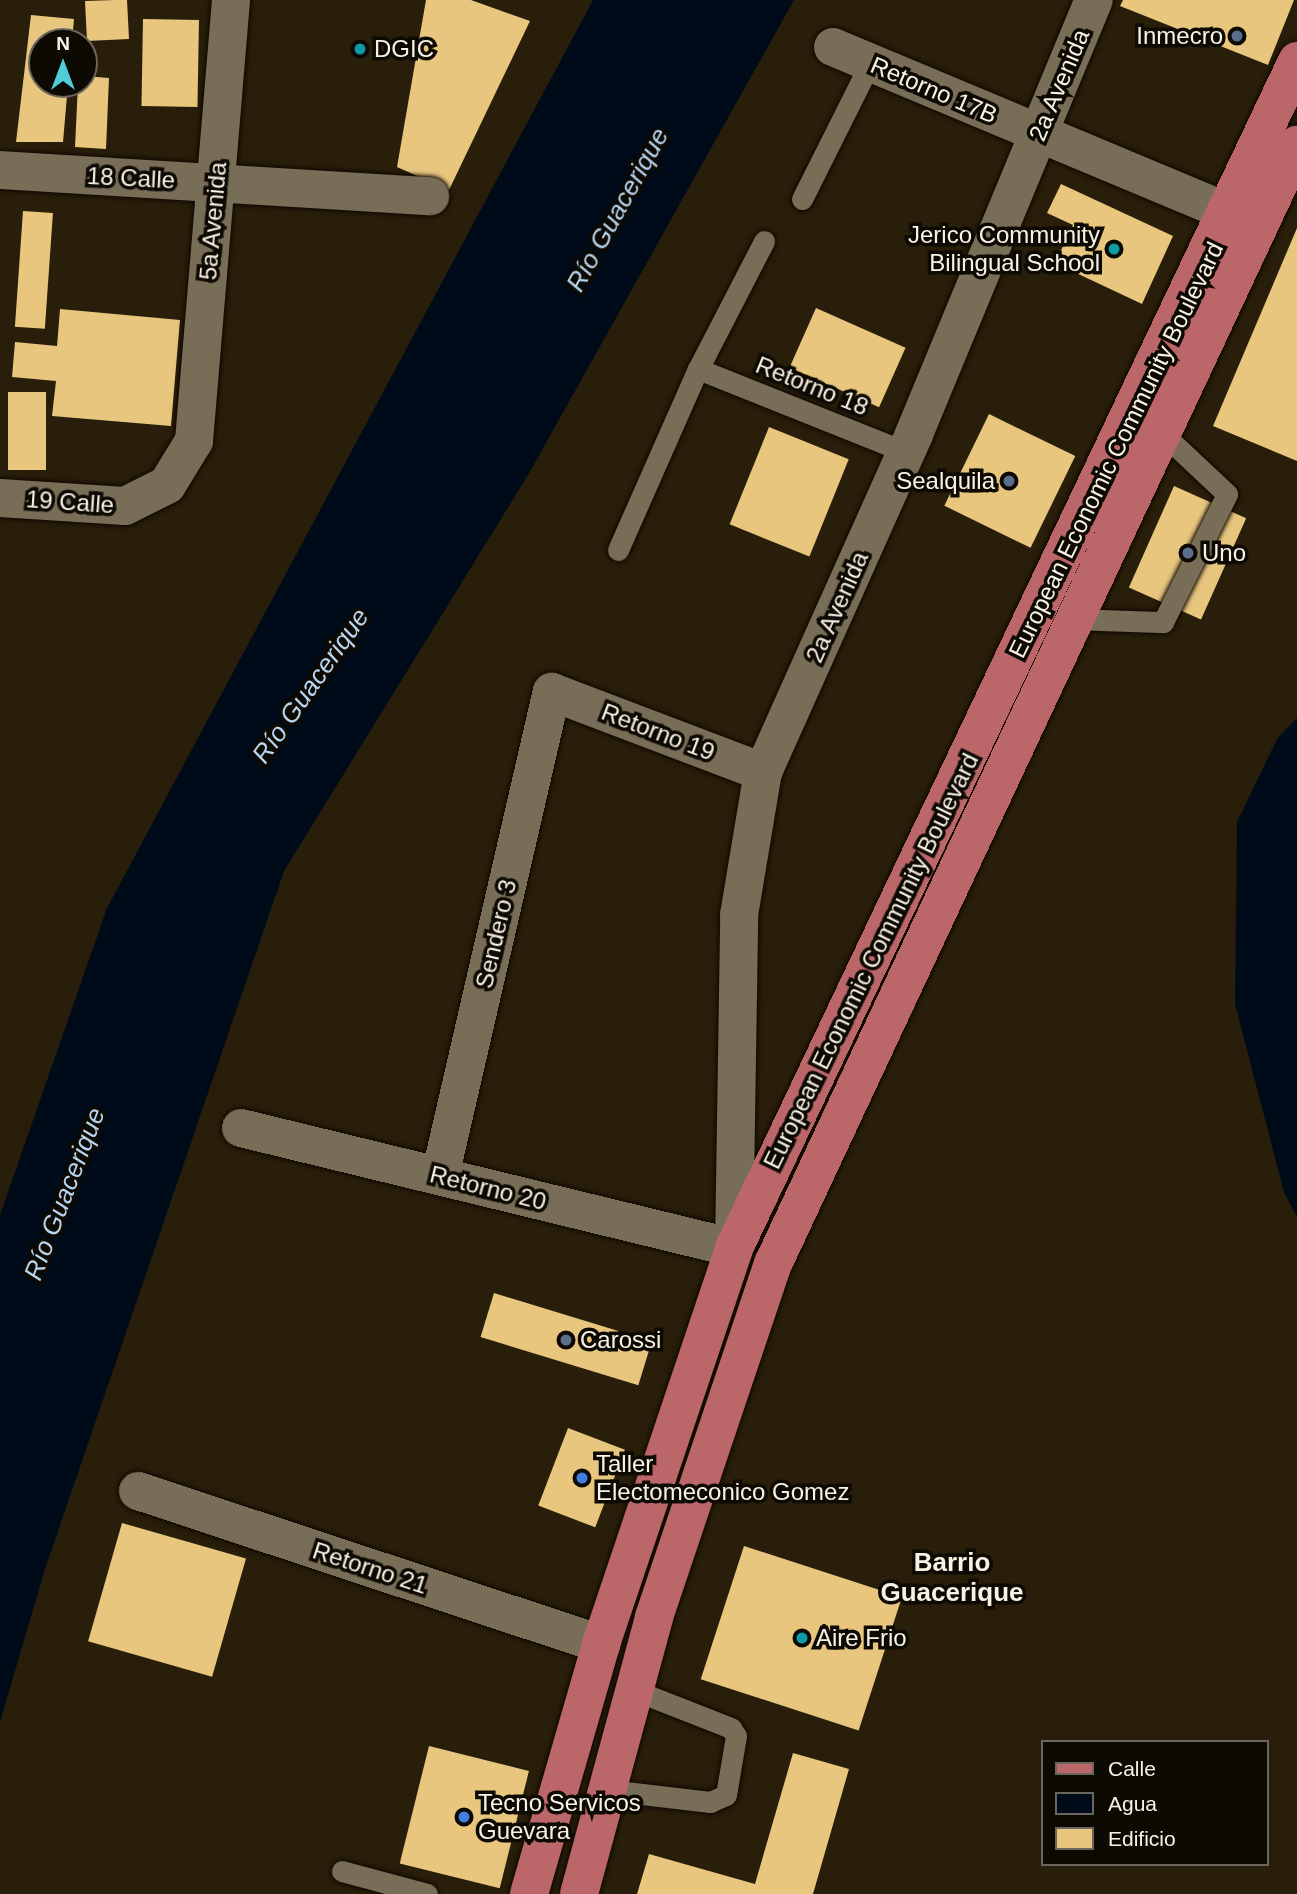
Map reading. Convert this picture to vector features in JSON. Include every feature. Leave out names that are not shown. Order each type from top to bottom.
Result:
[{"type":"main road","name":"European Economic Community Boulevard","points":[[529,1894],[601,1644],[734,1248],[1229,213],[1297,61]]},
{"type":"main road","name":"European Economic Community Boulevard","points":[[579,1894],[654,1617],[774,1264],[1297,145]]},
{"type":"street","name":"5a Avenida","points":[[194,441],[231,0]]},
{"type":"street","name":"2a Avenida","points":[[734,1248],[739,915],[763,772],[906,452],[1094,0]]},
{"type":"street","name":"Retorno 17B","points":[[833,47],[1229,213]]},
{"type":"street","name":"18 Calle","points":[[0,170],[430,196]]},
{"type":"street","name":"19 Calle","points":[[0,498],[125,506],[167,485],[194,441]]},
{"type":"street","name":"Retorno 19","points":[[552,692],[763,772]]},
{"type":"street","name":"Sendero 3","points":[[440,1176],[552,692]]},
{"type":"street","name":"Retorno 20","points":[[241,1128],[734,1248]]},
{"type":"street","name":"Retorno 21","points":[[138,1491],[601,1644]]},
{"type":"lane","points":[[802,199],[870,63]]},
{"type":"lane","points":[[618,550],[698,369],[764,241]]},
{"type":"lane","name":"Retorno 18","points":[[698,369],[906,452]]},
{"type":"lane","points":[[1075,619],[1163,622],[1227,494],[1162,433]]},
{"type":"lane","points":[[608,1790],[710,1802],[726,1795],[736,1736],[731,1728],[634,1690]]},
{"type":"lane","points":[[342,1871],[427,1894]]},
{"type":"water","name":"Río Guacerique","points":[[593,0],[794,0],[528,475],[284,871],[44,1572],[0,1722],[0,1215],[107,908]]},
{"type":"water","points":[[1297,718],[1297,1217],[1284,1192],[1235,1004],[1237,822],[1277,739]]},
{"type":"building","points":[[127,0],[129,39],[98,40],[98,28],[86,28],[85,1]]},
{"type":"building","points":[[426,0],[471,0],[530,21],[449,190],[397,167]]},
{"type":"building","name":"Inmecro","points":[[1123,0],[1294,0],[1268,65],[1120,6]]},
{"type":"building","points":[[31,15],[74,19],[73,28],[29,28]]},
{"type":"building","points":[[143,19],[199,20],[197,107],[141,106]]},
{"type":"building","points":[[28,40],[28,98],[67,98],[63,142],[16,142]]},
{"type":"building","points":[[98,77],[109,78],[106,149],[75,147],[77,98],[98,98]]},
{"type":"building","name":"Jerico Community Bilingual School","points":[[1061,184],[1173,236],[1142,304],[1055,263],[1073,225],[1047,213]]},
{"type":"building","points":[[23,211],[53,213],[45,329],[15,327]]},
{"type":"building","points":[[1297,228],[1297,461],[1213,426]]},
{"type":"building","points":[[816,308],[906,348],[879,407],[790,367]]},
{"type":"building","points":[[60,309],[180,320],[171,426],[52,416],[56,381],[12,377],[15,342],[57,346]]},
{"type":"building","points":[[8,392],[46,392],[46,470],[8,470]]},
{"type":"building","name":"Sealquila","points":[[989,414],[1075,456],[1031,548],[944,506]]},
{"type":"building","points":[[769,427],[849,459],[809,557],[730,524]]},
{"type":"building","name":"Uno","points":[[1174,486],[1246,518],[1201,620],[1129,587]]},
{"type":"building","name":"Carossi","points":[[494,1293],[652,1341],[638,1385],[481,1337]]},
{"type":"building","name":"Taller Electomeconico Gomez","points":[[568,1428],[625,1450],[595,1527],[538,1505]]},
{"type":"building","points":[[122,1523],[246,1559],[212,1677],[88,1641]]},
{"type":"building","name":"Aire Frio","points":[[744,1546],[902,1597],[859,1730],[701,1679]]},
{"type":"building","name":"Tecno Servicos Guevara","points":[[429,1746],[529,1771],[500,1888],[400,1863]]},
{"type":"building","points":[[793,1753],[849,1769],[813,1894],[637,1894],[649,1854],[755,1884]]},
{"type":"place","name":"Inmecro","points":[[1237,36]]},
{"type":"place","name":"DGIC","points":[[360,49]]},
{"type":"place","name":"Jerico Community Bilingual School","points":[[1114,249]]},
{"type":"place","name":"Sealquila","points":[[1009,481]]},
{"type":"place","name":"Uno","points":[[1188,553]]},
{"type":"place","name":"Carossi","points":[[566,1340]]},
{"type":"place","name":"Taller Electomeconico Gomez","points":[[582,1478]]},
{"type":"place","name":"Aire Frio","points":[[802,1638]]},
{"type":"place","name":"Tecno Servicos Guevara","points":[[464,1817]]},
{"type":"district","name":"Barrio Guacerique","points":[[952,1578]]}]
